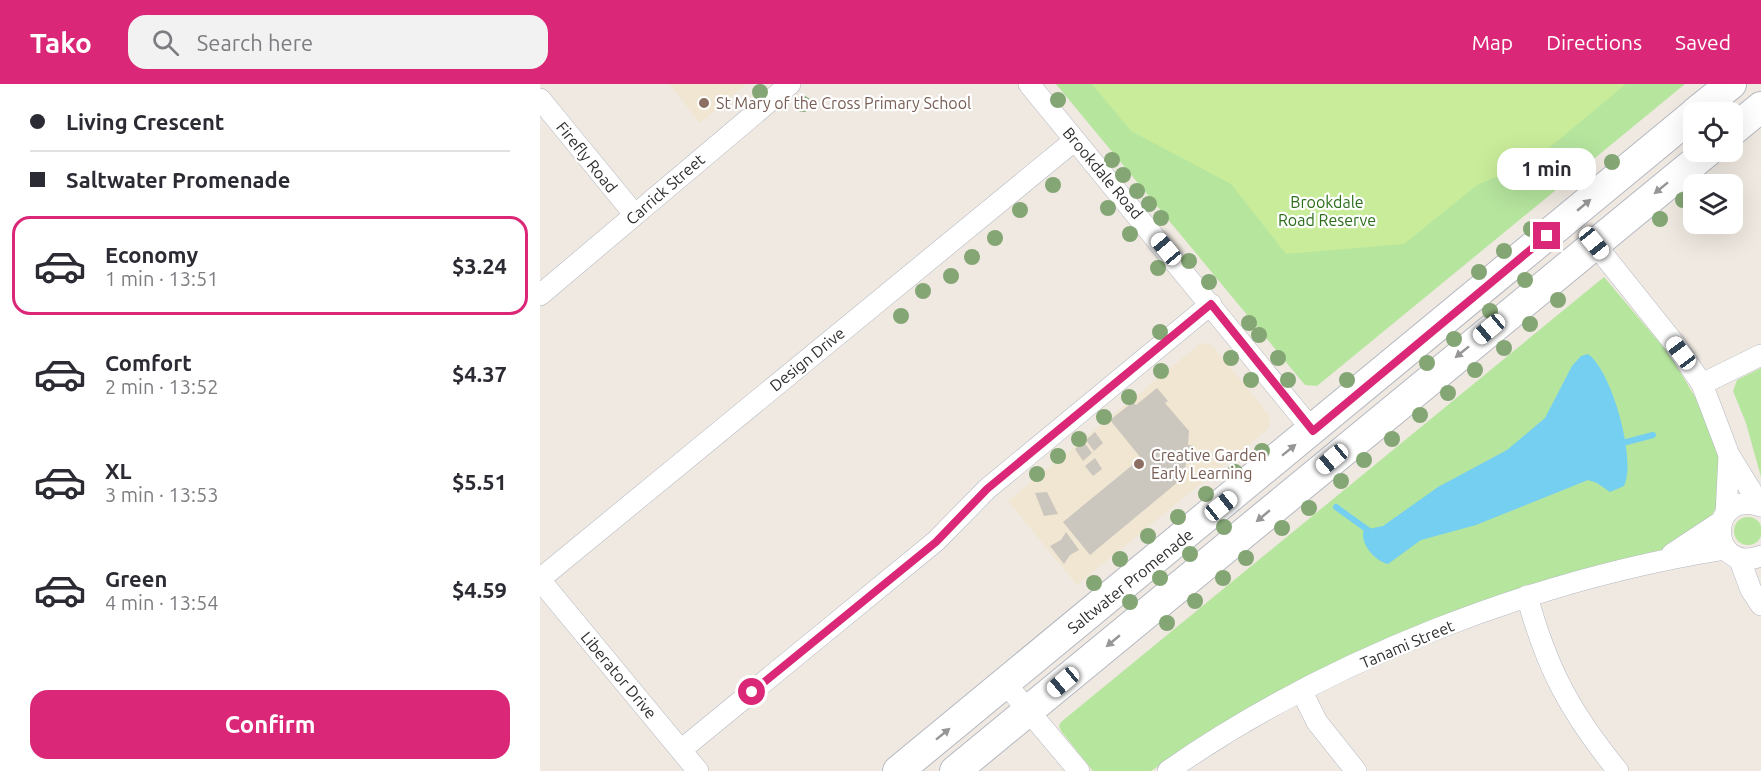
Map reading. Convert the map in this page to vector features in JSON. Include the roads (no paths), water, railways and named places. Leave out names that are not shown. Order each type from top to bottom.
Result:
[{"type":"street","name":"Carrick Street","points":[[540,295],[790,84]]},
{"type":"street","name":"Brookdale Road","points":[[1029,84],[1313,431]]},
{"type":"street","name":"Saltwater Promenade","points":[[1709,102],[1731,84]]},
{"type":"street","name":"Firefly Road","points":[[540,99],[635,215]]},
{"type":"street","points":[[1743,122],[1761,107]]},
{"type":"street","name":"Saltwater Promenade","points":[[898,771],[1313,431],[1683,123]]},
{"type":"street","name":"Design Drive","points":[[540,579],[1075,140]]},
{"type":"street","name":"Saltwater Promenade","points":[[955,771],[1695,162]]},
{"type":"street","points":[[1594,243],[1674,342],[1702,384],[1729,455],[1760,505]]},
{"type":"street","points":[[681,750],[936,542],[987,489],[1211,304]]},
{"type":"street","points":[[1702,384],[1761,355]]},
{"type":"street","points":[[1313,431],[1319,450],[1315,473]]},
{"type":"street","points":[[1729,455],[1721,540],[1732,554],[1761,605]]},
{"type":"street","name":"Tanami Street","points":[[1664,560],[1741,503],[1760,505]]},
{"type":"street","name":"Tanami Street","points":[[1168,771],[1220,738],[1302,692],[1379,654],[1527,596],[1600,574],[1664,560],[1732,554],[1761,556]]},
{"type":"street","points":[[1761,565],[1761,605]]},
{"type":"street","name":"Liberator Drive","points":[[540,579],[698,771]]},
{"type":"street","points":[[1527,596],[1545,656],[1561,690],[1589,735],[1618,771]]},
{"type":"street","points":[[1005,683],[1079,771]]},
{"type":"street","points":[[1302,692],[1317,722],[1356,771]]},
{"type":"water","points":[[1588,354],[1606,378],[1620,417],[1627,457],[1624,486],[1610,492],[1588,480],[1476,525],[1421,540],[1388,564],[1369,551],[1364,540],[1364,530],[1383,526],[1438,487],[1507,450],[1545,418],[1572,366],[1581,356]]},
{"type":"waterway","points":[[1619,444],[1653,435]]},
{"type":"waterway","points":[[1336,507],[1372,533]]},
{"type":"place","name":"St Mary of the Cross Primary School","points":[[704,103]]},
{"type":"place","name":"Creative Garden Early Learning","points":[[1139,464]]},
{"type":"park label","name":"Brookdale Road Reserve","points":[[1327,211]]}]
